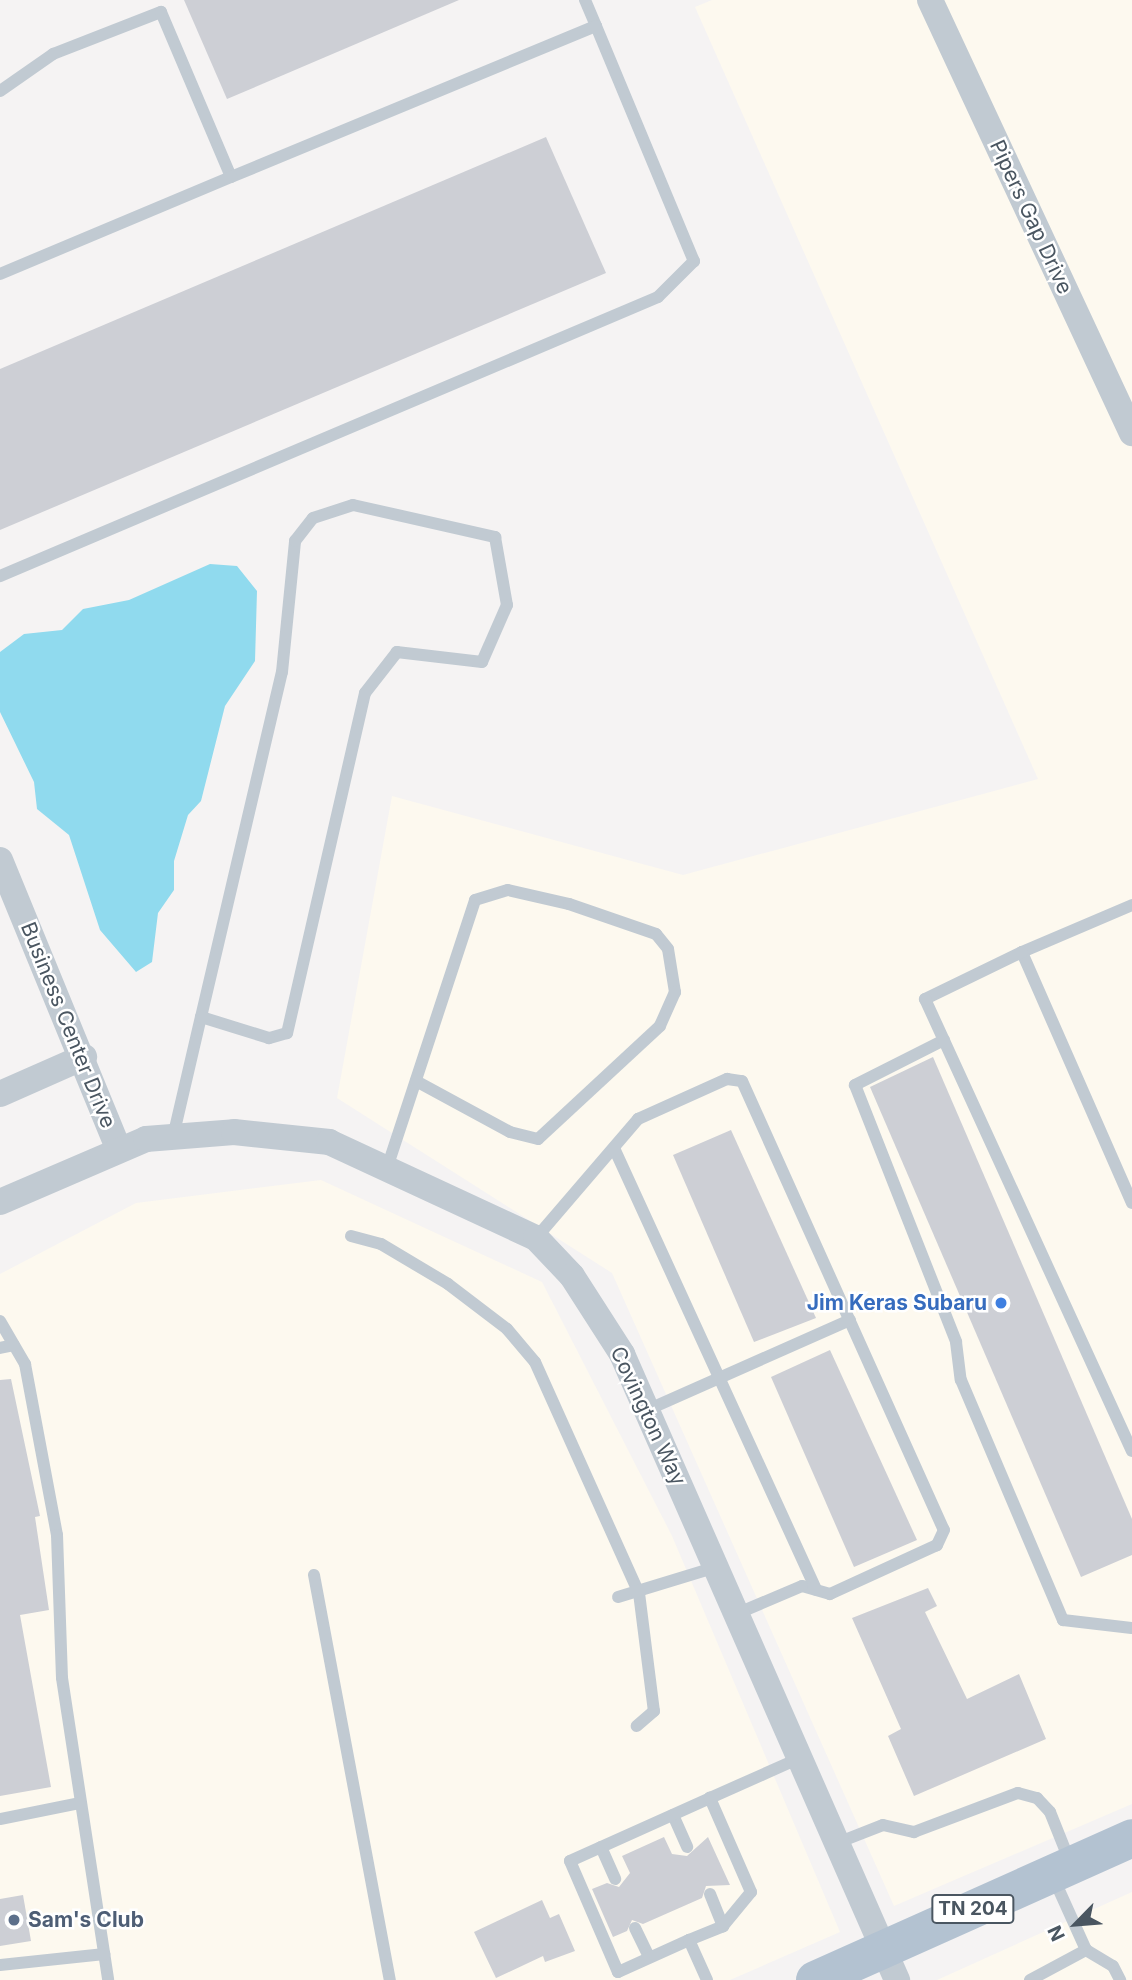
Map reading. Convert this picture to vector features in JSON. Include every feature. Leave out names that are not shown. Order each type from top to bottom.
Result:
[{"type":"main road","name":"TN 204","points":[[815,1980],[890,1965],[1061,1870],[1132,1838]]},
{"type":"street","name":"Pipers Gap Drive","points":[[930,0],[1132,433]]},
{"type":"street","name":"Business Center Drive","points":[[0,860],[8,901],[84,1057],[119,1150]]},
{"type":"street","points":[[0,1094],[84,1057]]},
{"type":"street","name":"Covington Way","points":[[0,1202],[119,1150],[173,1137],[234,1132],[329,1142],[536,1238],[572,1276],[622,1353],[890,1965]]},
{"type":"lane","points":[[0,576],[658,297],[694,261],[584,0]]},
{"type":"lane","points":[[0,91],[53,54],[158,6],[231,177]]},
{"type":"lane","points":[[0,274],[596,26]]},
{"type":"lane","points":[[173,1137],[201,1017],[282,672],[295,541],[313,518],[354,505],[495,537],[507,605],[482,662],[397,652],[365,693],[287,1033],[269,1038],[201,1017]]},
{"type":"lane","points":[[387,1168],[468,909],[485,893],[508,890],[569,904],[656,934],[668,949],[675,992],[660,1026],[538,1139],[510,1132],[416,1081]]},
{"type":"lane","points":[[1132,905],[1022,952],[925,999],[1132,1451]]},
{"type":"lane","points":[[1022,952],[1132,1203]]},
{"type":"lane","points":[[944,1040],[855,1086],[956,1342],[961,1380],[1063,1620],[1132,1628]]},
{"type":"lane","points":[[536,1238],[638,1119],[727,1079],[742,1081],[944,1530],[937,1545],[830,1594],[802,1586],[736,1614]]},
{"type":"lane","points":[[614,1148],[817,1590]]},
{"type":"lane","points":[[351,1236],[381,1244],[447,1284],[506,1329],[535,1362],[639,1592],[654,1711],[637,1726]]},
{"type":"lane","points":[[647,1410],[850,1320]]},
{"type":"lane","points":[[0,1321],[25,1364],[57,1535],[62,1678],[108,1980]]},
{"type":"lane","points":[[0,1348],[14,1345]]},
{"type":"lane","points":[[618,1597],[716,1567]]},
{"type":"lane","points":[[314,1575],[390,1980]]},
{"type":"lane","points":[[710,1798],[751,1892],[723,1926],[618,1972],[570,1861],[710,1798],[800,1758]]},
{"type":"lane","points":[[837,1843],[883,1825],[914,1832],[1018,1793],[1037,1798],[1049,1812],[1061,1870],[1086,1950],[1113,1966],[1120,1980]]},
{"type":"lane","points":[[0,1819],[80,1803]]},
{"type":"lane","points":[[673,1815],[687,1847]]},
{"type":"lane","points":[[601,1847],[615,1879]]},
{"type":"lane","points":[[710,1894],[723,1926]]},
{"type":"lane","points":[[635,1927],[649,1958]]},
{"type":"lane","points":[[689,1940],[707,1980]]},
{"type":"lane","points":[[1030,1980],[1086,1950]]},
{"type":"lane","points":[[0,1965],[104,1954]]},
{"type":"shaded area","points":[[712,0],[1132,0],[1132,1804],[894,1906],[612,1273],[337,1098],[392,796],[683,875],[1038,779],[695,7]]},
{"type":"shaded area","points":[[321,1180],[542,1282],[672,1536],[840,1932],[730,1980],[0,1980],[0,1274],[136,1203]]},
{"type":"shaded area","points":[[1132,1892],[1132,1980],[937,1980]]},
{"type":"water","points":[[210,564],[237,566],[257,591],[255,661],[225,706],[201,801],[188,815],[174,861],[174,890],[158,913],[152,962],[136,972],[100,930],[69,835],[37,809],[34,782],[0,712],[0,652],[24,634],[62,630],[83,609],[129,600]]},
{"type":"building","points":[[184,0],[459,0],[227,99]]},
{"type":"building","points":[[546,137],[606,273],[0,530],[0,369]]},
{"type":"building","name":"Jim Keras Subaru","points":[[933,1057],[1132,1519],[1132,1555],[1081,1577],[870,1087]]},
{"type":"building","points":[[731,1130],[816,1318],[754,1342],[673,1155]]},
{"type":"building","points":[[830,1350],[917,1540],[854,1567],[771,1377]]},
{"type":"building","points":[[11,1379],[40,1516],[35,1517],[49,1610],[20,1615],[51,1787],[0,1796],[0,1380]]},
{"type":"building","points":[[928,1588],[937,1606],[925,1612],[967,1699],[1019,1674],[1046,1739],[914,1796],[888,1736],[901,1729],[852,1618]]},
{"type":"building","points":[[664,1837],[672,1854],[687,1856],[708,1837],[730,1885],[706,1886],[702,1898],[643,1924],[632,1920],[627,1931],[613,1937],[592,1889],[607,1883],[619,1887],[630,1873],[622,1856]]},
{"type":"building","name":"Sam's Club","points":[[23,1895],[31,1941],[0,1946],[0,1899]]},
{"type":"building","points":[[542,1900],[550,1918],[559,1914],[575,1951],[545,1962],[543,1956],[496,1978],[474,1932]]},
{"type":"place","name":"Jim Keras Subaru","points":[[1001,1303]]},
{"type":"place","name":"Sam's Club","points":[[14,1920]]}]
